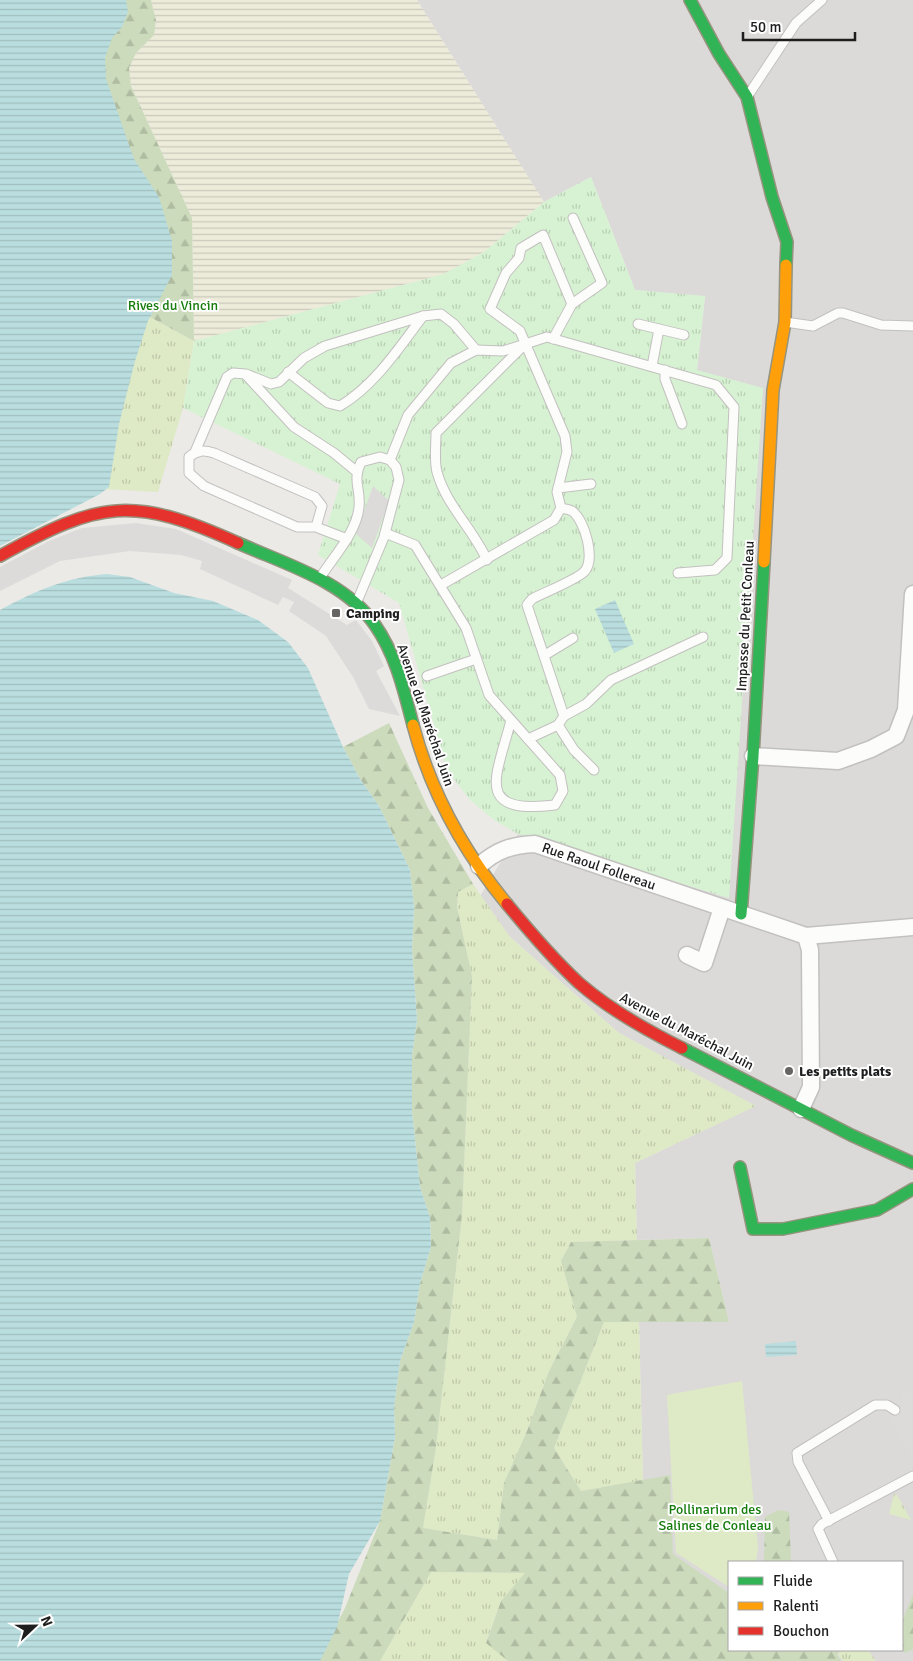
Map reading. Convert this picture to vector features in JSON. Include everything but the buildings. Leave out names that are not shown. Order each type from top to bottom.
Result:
[{"type":"street","name":"Impasse du Petit Conleau","points":[[690,0],[719,54],[747,96],[772,197],[787,242],[785,322],[773,390],[760,592],[753,756],[741,914]]},
{"type":"street","name":"Avenue du Maréchal Juin","points":[[0,556],[42,533],[93,513],[118,510],[160,514],[203,527],[318,580],[356,604],[374,625],[390,654],[432,787],[442,806],[479,866],[509,907],[567,972],[623,1016],[866,1143],[913,1163]]},
{"type":"street","points":[[753,756],[838,761],[871,749],[896,736],[906,710],[913,594]]},
{"type":"street","name":"Rue Raoul Follereau","points":[[479,866],[501,850],[514,845],[535,844],[806,936],[913,927]]},
{"type":"street","points":[[687,955],[704,963],[722,908]]},
{"type":"street","points":[[801,1109],[811,1087],[810,950],[806,936]]},
{"type":"street","points":[[740,1167],[753,1229],[783,1229],[876,1210],[913,1189]]},
{"type":"lane","points":[[747,96],[796,23],[822,0]]},
{"type":"lane","points":[[553,339],[572,304],[602,283],[573,218]]},
{"type":"lane","points":[[441,585],[488,560],[554,520],[561,508],[558,488],[567,452],[565,436],[524,345],[520,331],[490,310],[506,273],[519,258],[521,248],[543,235],[572,304]]},
{"type":"lane","points":[[785,322],[813,326],[843,313],[881,325],[913,326]]},
{"type":"lane","points":[[195,452],[227,377],[233,373],[246,374],[272,384],[279,382],[304,358],[325,346],[424,316],[441,314],[454,324],[476,350]]},
{"type":"lane","points":[[288,372],[328,403],[340,406],[348,401],[384,367],[424,316]]},
{"type":"lane","points":[[638,324],[684,335]]},
{"type":"lane","points":[[652,366],[659,329]]},
{"type":"lane","points":[[390,460],[408,415],[451,362],[476,350],[503,351],[547,337],[716,384],[734,407],[727,558],[715,570],[678,573]]},
{"type":"lane","points":[[488,560],[480,542],[451,504],[436,471],[436,433],[524,345]]},
{"type":"lane","points":[[665,370],[665,379],[682,424]]},
{"type":"lane","points":[[246,374],[294,427],[334,453],[357,472]]},
{"type":"lane","points":[[316,527],[322,506],[315,497],[214,453],[204,450],[189,456],[189,473],[204,486],[297,528],[316,527],[347,539]]},
{"type":"lane","points":[[318,580],[347,539],[359,508],[357,472],[361,462],[380,458],[390,460],[396,467],[399,480],[385,533],[356,604]]},
{"type":"lane","points":[[558,488],[590,484]]},
{"type":"lane","points":[[561,508],[571,511],[578,518],[588,542],[589,564],[584,572],[532,599],[527,605],[528,614],[545,655],[564,716]]},
{"type":"lane","points":[[385,533],[415,545],[466,628],[489,695],[560,775],[563,791],[555,805],[539,807],[506,804],[497,795],[496,782],[511,720]]},
{"type":"lane","points":[[528,739],[558,725],[564,716],[586,704],[611,680],[703,637]]},
{"type":"lane","points":[[545,655],[573,638]]},
{"type":"lane","points":[[427,676],[476,659]]},
{"type":"lane","points":[[558,725],[574,750],[594,770]]},
{"type":"lane","points":[[829,1521],[798,1462],[797,1454],[876,1405],[887,1406],[895,1410]]},
{"type":"lane","points":[[832,1561],[818,1529],[829,1521],[913,1476]]},
{"type":"shaded area","points":[[151,0],[417,0],[544,202],[484,252],[444,274],[194,341],[192,218],[131,86],[129,68],[136,53],[154,35],[156,20]]},
{"type":"shaded area","points":[[417,0],[913,0],[913,1661],[738,1661],[729,1651],[903,1651],[903,1561],[728,1561],[728,1650],[645,1563],[639,1322],[729,1322],[709,1238],[637,1240],[635,1163],[755,1106],[619,1033],[510,937],[480,896],[518,834],[729,898],[697,370],[705,297],[635,290],[591,177],[544,202]]},
{"type":"shaded area","points":[[373,486],[389,501],[372,548],[356,534]]},
{"type":"shaded area","points":[[136,523],[176,529],[292,580],[288,588],[347,625],[356,620],[372,641],[384,666],[376,671],[400,716],[369,709],[353,677],[326,636],[289,611],[294,602],[283,597],[278,605],[200,569],[202,561],[181,555],[130,551],[60,561],[0,591],[0,567],[49,541],[82,528]]},
{"type":"shaded area","points":[[913,1391],[913,1459],[890,1418],[902,1406],[902,1392]]},
{"type":"green space","name":"Rives du Vincin","points":[[119,0],[151,0],[156,20],[154,35],[136,53],[129,68],[131,86],[192,218],[194,341],[139,311],[111,117],[97,54]]},
{"type":"green space","points":[[591,177],[635,290],[705,296],[697,370],[763,388],[729,898],[518,834],[494,820],[470,800],[447,770],[399,603],[318,555],[340,484],[183,408],[194,341],[444,274],[484,252],[544,202]]},
{"type":"green space","points":[[139,311],[194,341],[183,408],[158,492],[102,489]]},
{"type":"green space","points":[[389,723],[428,808],[473,884],[458,892],[457,907],[472,976],[462,1215],[436,1447],[423,1528],[497,1540],[504,1483],[527,1431],[549,1371],[577,1317],[561,1261],[571,1242],[709,1238],[729,1322],[604,1322],[554,1448],[581,1491],[670,1475],[673,1554],[728,1592],[728,1651],[839,1651],[837,1655],[841,1661],[508,1661],[486,1643],[501,1601],[525,1573],[431,1572],[380,1661],[317,1661],[345,1608],[380,1521],[395,1437],[394,1408],[400,1361],[414,1322],[420,1283],[431,1247],[430,1217],[420,1187],[412,1111],[412,1055],[417,1020],[412,950],[414,908],[410,870],[379,806],[360,779],[343,747]]},
{"type":"green space","points":[[473,884],[510,937],[619,1033],[756,1106],[635,1163],[637,1240],[571,1242],[561,1261],[577,1317],[549,1371],[527,1431],[504,1483],[497,1540],[423,1528],[436,1447],[462,1215],[472,976],[457,907],[458,892]]},
{"type":"green space","points":[[604,1322],[639,1322],[643,1480],[581,1491],[554,1448]]},
{"type":"green space","name":"Pollinarium des Salines de Conleau","points":[[742,1381],[758,1547],[756,1561],[728,1561],[728,1586],[676,1553],[667,1395]]},
{"type":"green space","points":[[894,1494],[897,1495],[911,1520],[889,1514]]},
{"type":"green space","points":[[778,1510],[789,1512],[791,1561],[764,1561],[765,1517]]},
{"type":"green space","points":[[431,1572],[526,1573],[501,1601],[486,1642],[508,1661],[380,1661]]},
{"type":"green space","points":[[913,1595],[913,1649],[905,1653],[903,1648],[904,1616]]},
{"type":"green space","points":[[840,1651],[869,1651],[876,1661],[843,1661],[838,1655]]},
{"type":"water","points":[[0,0],[126,0],[128,12],[122,27],[112,38],[105,58],[106,79],[134,159],[159,197],[172,241],[172,275],[148,321],[135,361],[119,424],[109,487],[100,494],[0,546]]},
{"type":"water","points":[[107,574],[130,577],[174,593],[213,601],[258,620],[288,642],[308,668],[343,747],[360,779],[379,806],[410,870],[414,908],[412,950],[417,1020],[412,1055],[412,1111],[420,1187],[430,1217],[431,1247],[420,1283],[414,1322],[400,1361],[394,1408],[395,1437],[380,1521],[349,1574],[337,1627],[320,1661],[0,1661],[0,610],[52,586],[78,578]]},
{"type":"water","points":[[615,600],[634,644],[614,653],[595,609]]},
{"type":"water","points":[[796,1341],[797,1355],[766,1357],[765,1344]]},
{"type":"traffic: fast","points":[[690,0],[719,54],[747,97],[772,197],[787,242],[786,265]]},
{"type":"traffic: fast","points":[[238,543],[313,575],[348,597],[362,610],[375,625],[389,648],[413,725]]},
{"type":"traffic: fast","points":[[741,914],[753,756],[764,562]]},
{"type":"traffic: fast","points":[[682,1048],[851,1135],[913,1163]]},
{"type":"traffic: fast","points":[[740,1167],[753,1229],[783,1229],[877,1210],[913,1189]]},
{"type":"traffic: slow","points":[[764,562],[773,390],[785,322],[786,265]]},
{"type":"traffic: slow","points":[[413,725],[429,774],[450,820],[476,863],[507,904]]},
{"type":"traffic: jam","points":[[0,556],[64,524],[91,515],[117,511],[142,512],[170,517],[238,543]]},
{"type":"traffic: jam","points":[[507,904],[551,955],[591,993],[629,1019],[682,1048]]},
{"type":"place","name":"Camping","points":[[336,613]]},
{"type":"place","name":"Les petits plats","points":[[789,1071]]}]
